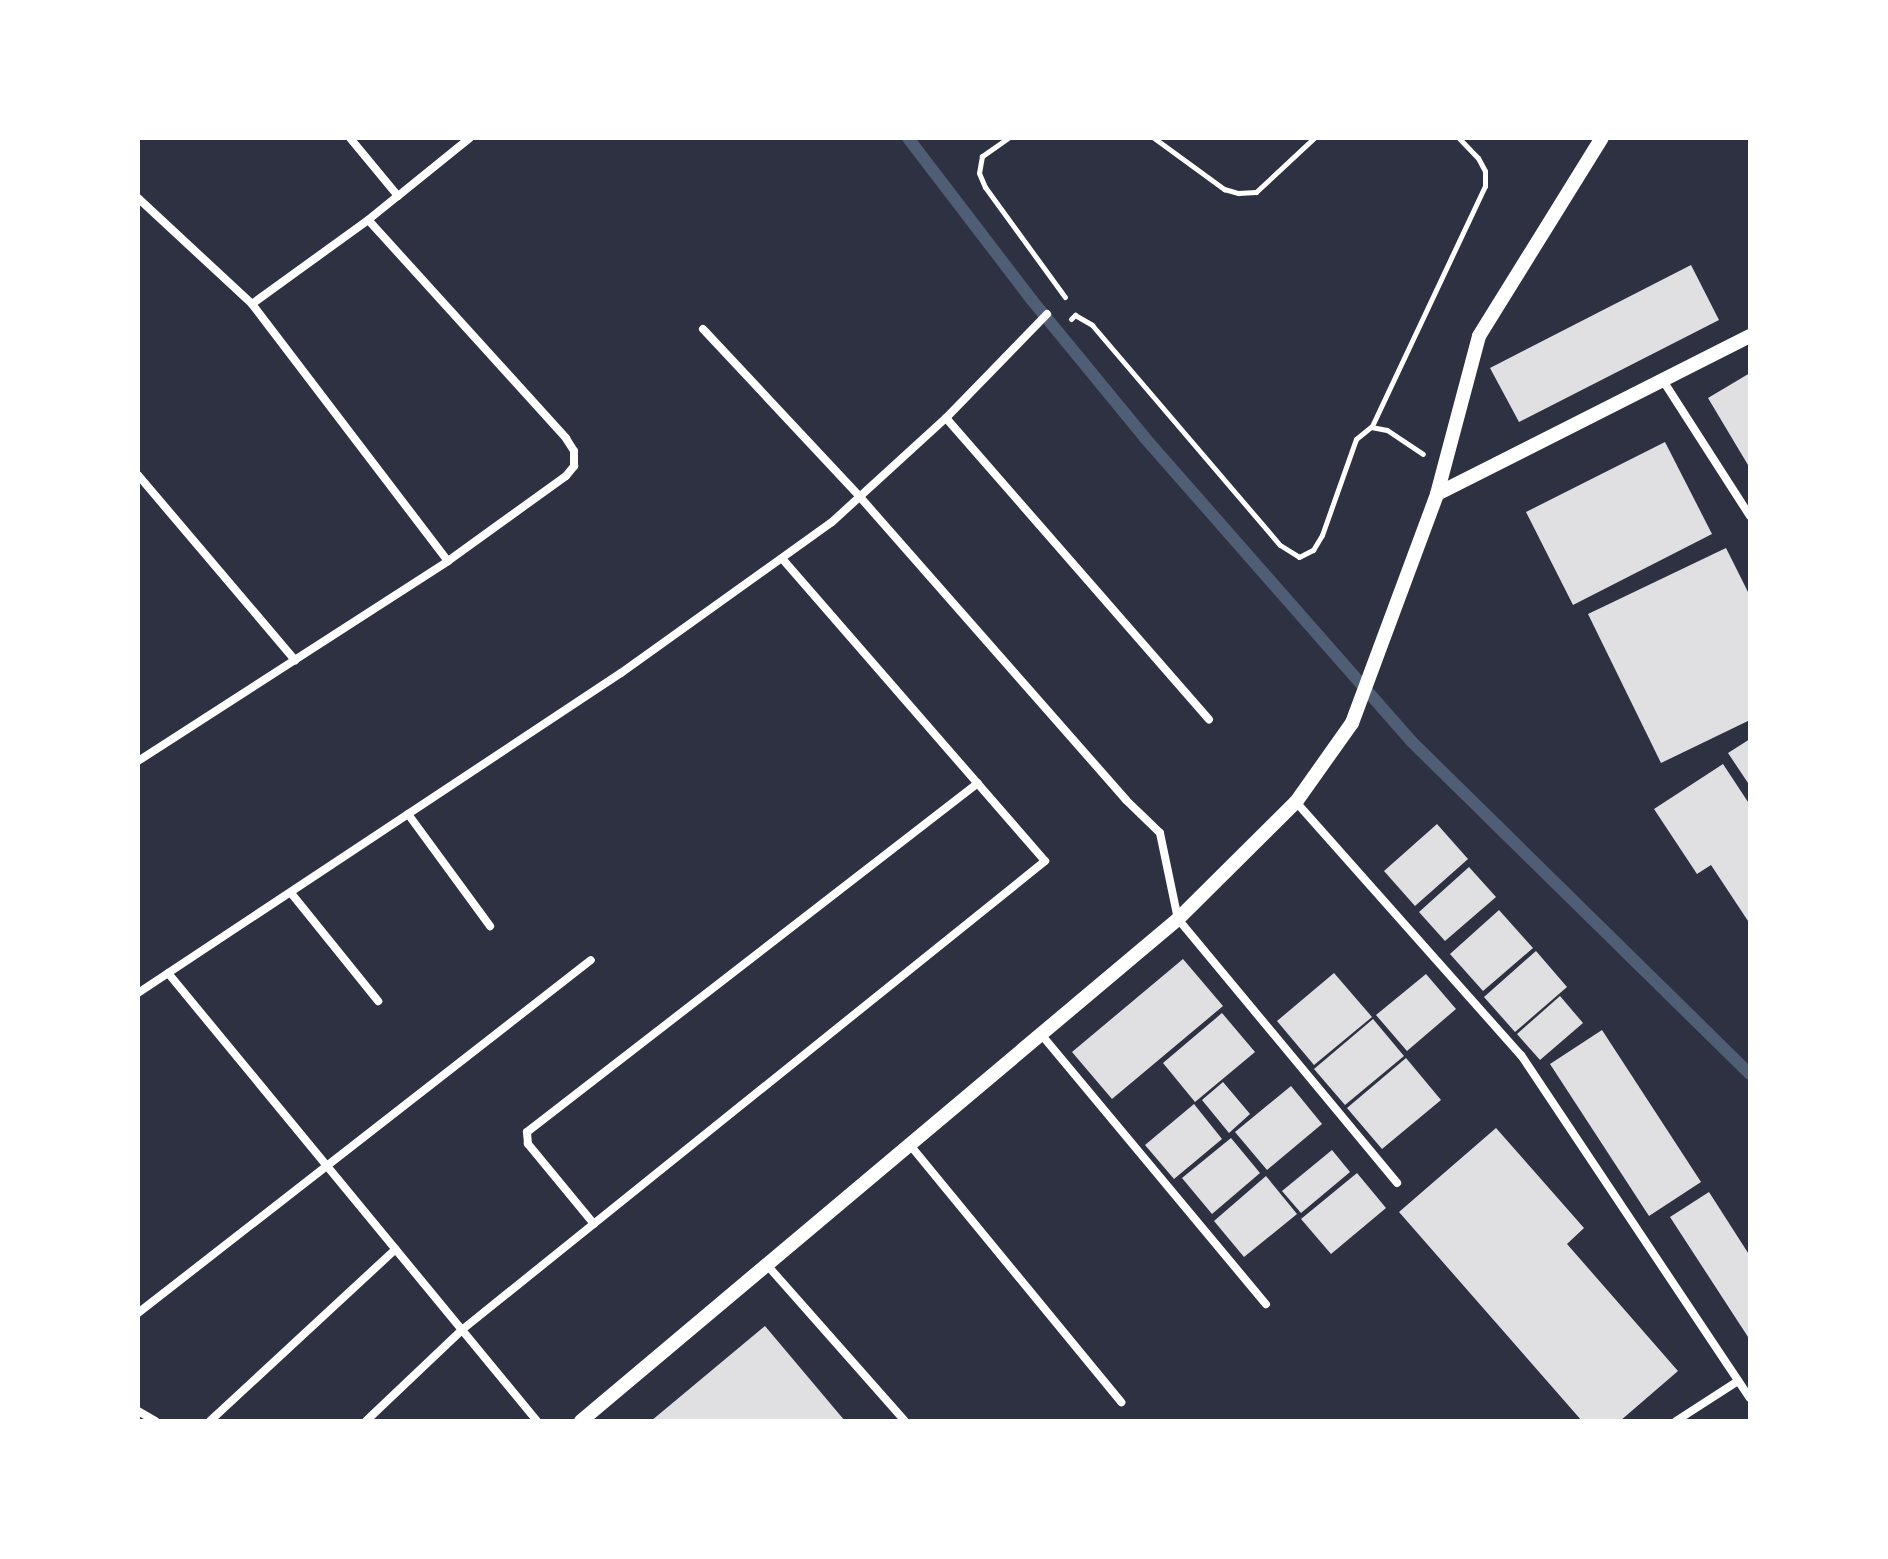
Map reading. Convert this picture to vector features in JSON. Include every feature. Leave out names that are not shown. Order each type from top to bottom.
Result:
[{"type":"street","points":[[350,138],[398,196]]},
{"type":"street","points":[[252,304],[368,220],[470,138]]},
{"type":"street","points":[[581,1421],[910,1145],[1039,1032],[1178,919],[1296,802],[1352,723],[1437,494],[1479,336],[1602,138]]},
{"type":"street","points":[[138,198],[252,304],[448,561]]},
{"type":"street","points":[[138,761],[448,561],[566,476],[574,466],[574,451],[368,220]]},
{"type":"street","points":[[138,993],[621,673],[782,558],[860,497],[946,418],[1047,314]]},
{"type":"street","points":[[703,329],[860,497],[1116,788],[1160,833],[1178,919],[1397,1183]]},
{"type":"street","points":[[1437,494],[1750,336]]},
{"type":"street","points":[[1661,379],[1750,516]]},
{"type":"street","points":[[946,418],[1209,720]]},
{"type":"street","points":[[138,475],[295,660]]},
{"type":"street","points":[[366,1421],[463,1329],[1045,861],[782,558]]},
{"type":"street","points":[[594,1224],[528,1144],[527,1132],[978,783]]},
{"type":"street","points":[[1296,802],[1521,1055],[1750,1398]]},
{"type":"street","points":[[408,814],[490,926]]},
{"type":"street","points":[[291,893],[378,1001]]},
{"type":"street","points":[[138,1313],[591,960]]},
{"type":"street","points":[[168,973],[537,1421]]},
{"type":"street","points":[[1039,1032],[1266,1304]]},
{"type":"street","points":[[910,1145],[1121,1402]]},
{"type":"street","points":[[210,1421],[396,1249]]},
{"type":"street","points":[[767,1265],[905,1421]]},
{"type":"street","points":[[1676,1421],[1738,1381]]},
{"type":"street","points":[[138,1411],[155,1421]]},
{"type":"path","points":[[1008,138],[982,156],[979,173],[985,187],[1058,285],[1075,315],[1098,332],[1280,545],[1299,557],[1313,550],[1322,535],[1356,439],[1371,427],[1485,186],[1485,171],[1478,158],[1459,138]]},
{"type":"path","points":[[1154,138],[1224,189],[1238,193],[1256,192],[1314,138]]},
{"type":"path","points":[[1064,326],[1075,315]]},
{"type":"path","points":[[1371,427],[1387,430],[1444,467]]},
{"type":"building","points":[[1691,265],[1719,320],[1519,422],[1490,368]]},
{"type":"building","points":[[1750,373],[1750,464],[1748,465],[1708,398]]},
{"type":"building","points":[[1665,442],[1712,534],[1573,605],[1526,512]]},
{"type":"building","points":[[1726,548],[1750,596],[1750,720],[1661,763],[1588,614]]},
{"type":"building","points":[[1750,739],[1750,786],[1728,753]]},
{"type":"building","points":[[1723,764],[1750,805],[1750,924],[1711,865],[1697,874],[1654,809]]},
{"type":"building","points":[[1437,824],[1468,859],[1415,906],[1384,871]]},
{"type":"building","points":[[1469,867],[1496,897],[1445,941],[1419,912]]},
{"type":"building","points":[[1499,910],[1533,948],[1483,991],[1450,954]]},
{"type":"building","points":[[1536,951],[1567,987],[1515,1032],[1484,997]]},
{"type":"building","points":[[1183,959],[1223,1006],[1112,1099],[1072,1052]]},
{"type":"building","points":[[1334,973],[1372,1017],[1314,1065],[1277,1021]]},
{"type":"building","points":[[1426,974],[1456,1009],[1407,1051],[1376,1015]]},
{"type":"building","points":[[1560,996],[1583,1023],[1540,1060],[1517,1034]]},
{"type":"building","points":[[1222,1013],[1255,1052],[1195,1102],[1163,1063]]},
{"type":"building","points":[[1373,1019],[1404,1056],[1345,1105],[1314,1069]]},
{"type":"building","points":[[1602,1030],[1701,1182],[1649,1216],[1550,1064]]},
{"type":"building","points":[[1406,1058],[1441,1100],[1382,1149],[1347,1108]]},
{"type":"building","points":[[1223,1082],[1250,1114],[1229,1133],[1202,1100]]},
{"type":"building","points":[[1291,1086],[1322,1124],[1267,1170],[1235,1132]]},
{"type":"building","points":[[1194,1104],[1222,1139],[1174,1179],[1145,1145]]},
{"type":"building","points":[[1496,1128],[1584,1228],[1567,1244],[1678,1371],[1620,1421],[1582,1421],[1399,1212]]},
{"type":"building","points":[[1231,1138],[1260,1173],[1212,1214],[1182,1178]]},
{"type":"building","points":[[1332,1150],[1350,1172],[1301,1213],[1282,1191]]},
{"type":"building","points":[[1357,1173],[1386,1208],[1331,1254],[1301,1219]]},
{"type":"building","points":[[1266,1176],[1297,1214],[1244,1257],[1214,1221]]},
{"type":"building","points":[[1709,1192],[1750,1256],[1750,1340],[1670,1217]]},
{"type":"building","points":[[765,1326],[845,1421],[651,1421]]},
{"type":"waterway","points":[[908,138],[1031,299],[1145,438],[1411,741],[1750,1074]]}]
